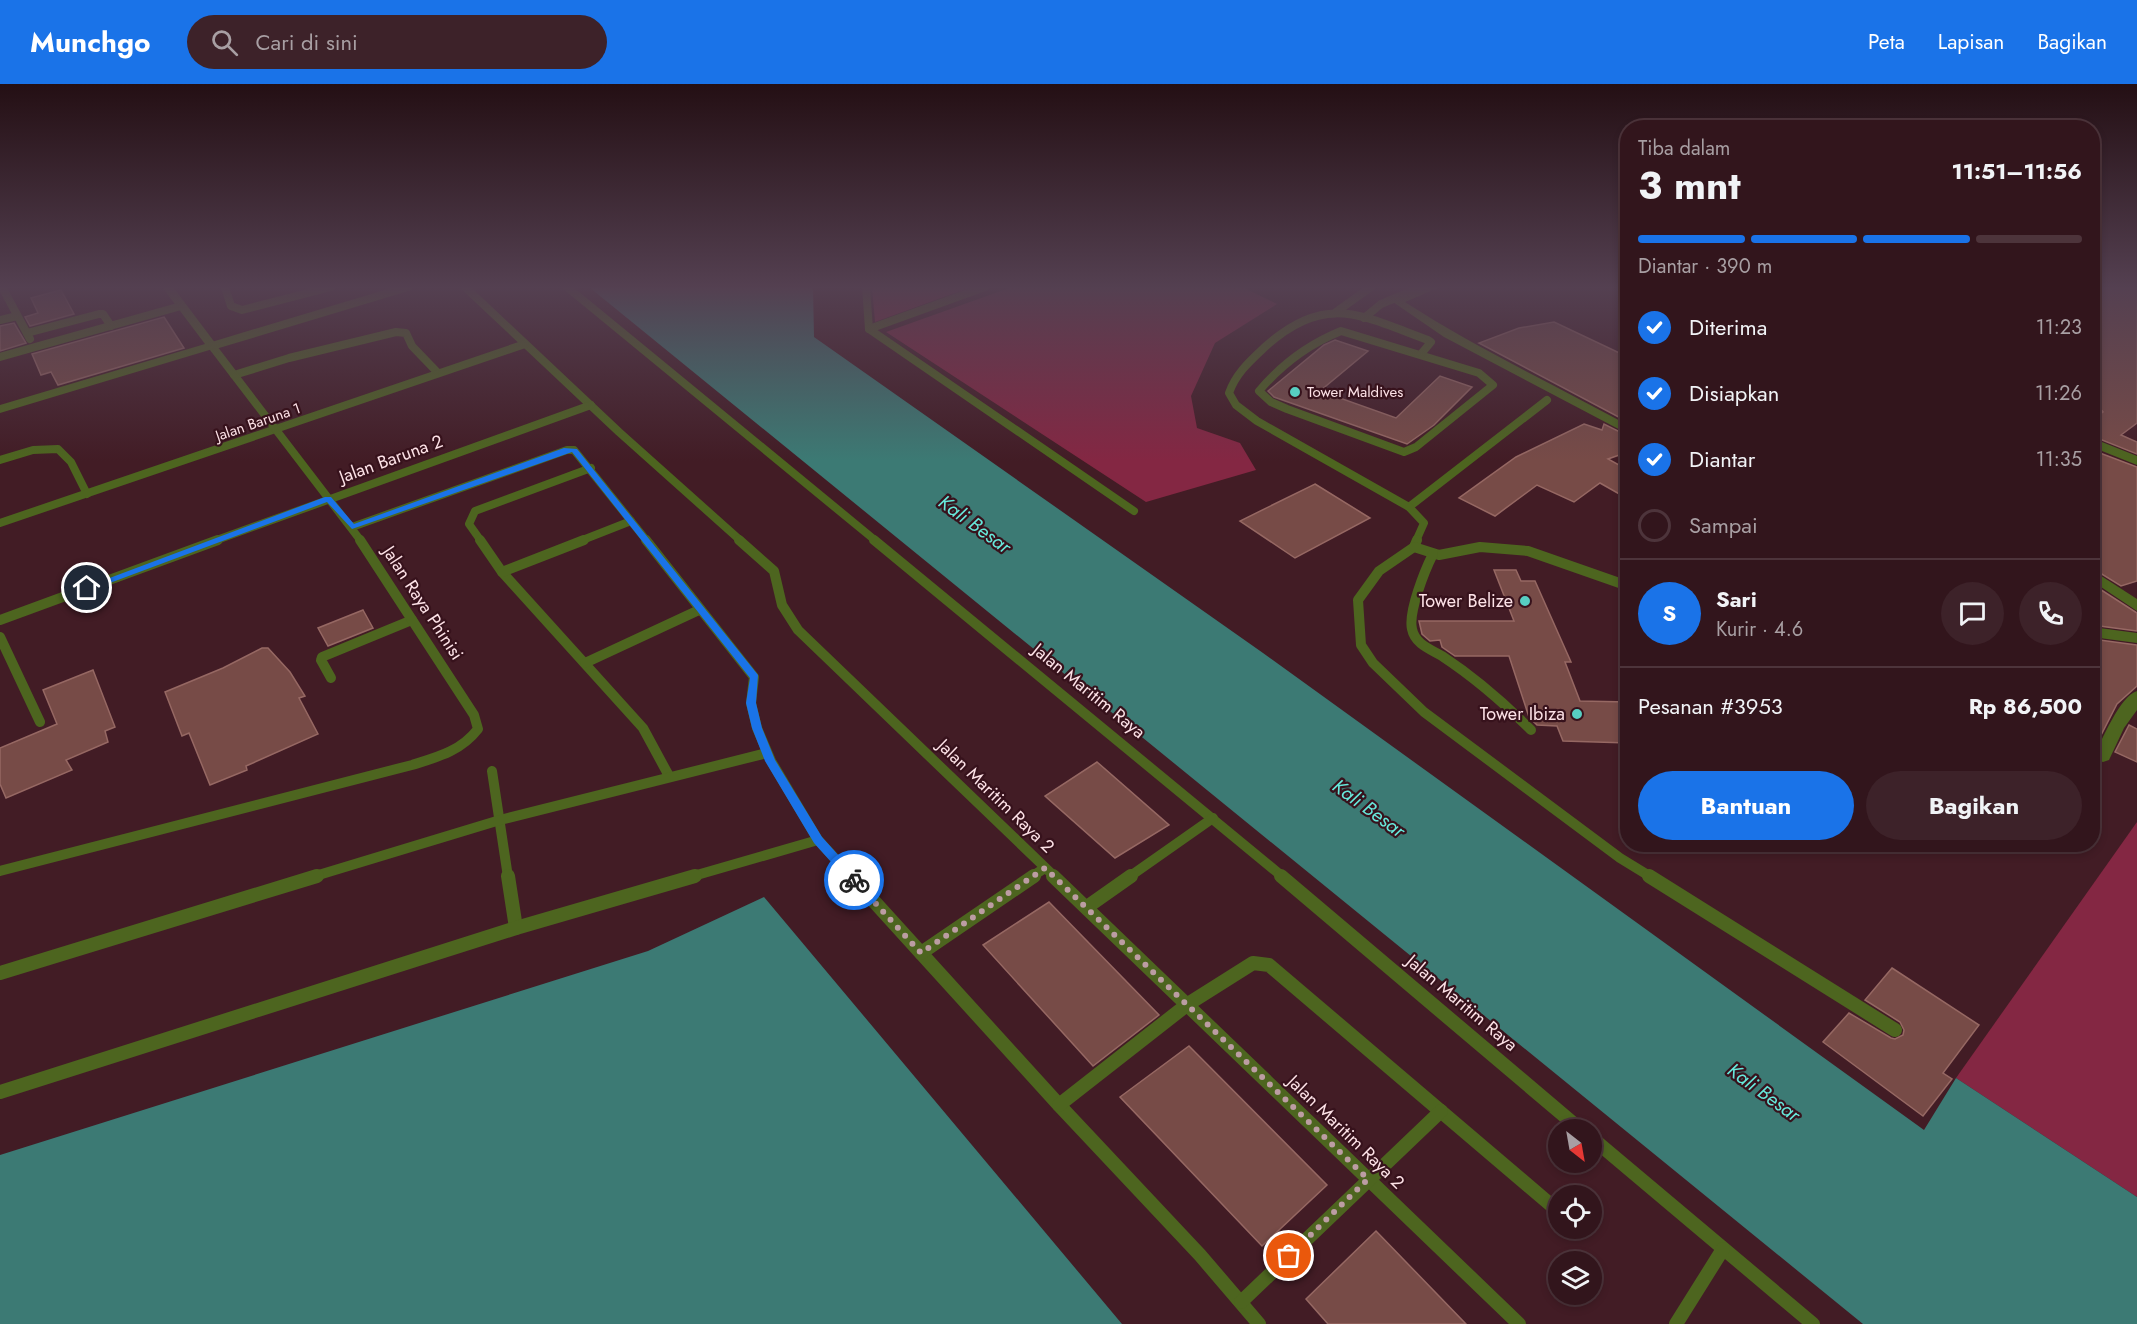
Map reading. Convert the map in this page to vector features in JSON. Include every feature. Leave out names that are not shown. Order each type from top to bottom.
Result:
[{"type":"street","points":[[1468,345],[1620,426]]},
{"type":"street","points":[[0,409],[212,346]]},
{"type":"street","points":[[2100,445],[2137,461]]},
{"type":"street","points":[[2100,580],[2137,606]]},
{"type":"street","points":[[2100,633],[2137,638]]},
{"type":"street","points":[[2103,756],[2117,726],[2137,697]]},
{"type":"lane","points":[[0,357],[45,345]]},
{"type":"lane","points":[[234,375],[343,345]]},
{"type":"lane","points":[[411,345],[438,373]]},
{"type":"lane","name":"Jalan Baruna 1","points":[[0,523],[277,431],[438,373],[525,345]]},
{"type":"lane","name":"Jalan Maritim Raya 2","points":[[525,345],[774,571],[779,581],[778,592],[786,616],[798,630],[1518,1324]]},
{"type":"lane","name":"Jalan Maritim Raya","points":[[637,345],[1213,818],[1568,1119]]},
{"type":"lane","points":[[893,345],[1134,511]]},
{"type":"lane","points":[[1267,345],[1233,377],[1229,393],[1236,405],[1257,421],[1409,507],[1424,524],[1413,547],[1379,571],[1358,600],[1361,645],[1373,663],[1424,712],[1620,858],[1895,1030]]},
{"type":"lane","points":[[1313,345],[1267,381],[1259,391],[1270,402],[1404,453],[1410,452],[1493,386],[1479,373],[1392,345]]},
{"type":"lane","points":[[1421,354],[1429,345]]},
{"type":"lane","name":"Jalan Raya Phinisi","points":[[0,872],[412,765],[446,754],[469,743],[477,729],[474,715],[352,527],[328,499],[212,346]]},
{"type":"lane","points":[[1409,507],[1547,400]]},
{"type":"lane","name":"Jalan Baruna 2","points":[[0,620],[591,405]]},
{"type":"lane","points":[[0,460],[32,449],[57,448],[65,454],[87,494]]},
{"type":"lane","points":[[352,527],[567,450],[574,450],[591,468],[699,610],[754,677],[751,703],[757,728],[767,753],[818,840],[1259,1324]]},
{"type":"lane","points":[[591,468],[475,512],[469,524],[502,572],[643,728],[669,776]]},
{"type":"lane","points":[[502,572],[632,521]]},
{"type":"lane","points":[[1413,547],[1439,555],[1480,547],[1528,551],[1620,583]]},
{"type":"lane","points":[[1433,554],[1419,584],[1411,628],[1417,642],[1443,657],[1505,704],[1531,730]]},
{"type":"lane","points":[[585,663],[699,610]]},
{"type":"lane","points":[[331,678],[321,660],[322,657],[412,620]]},
{"type":"lane","points":[[0,637],[40,722]]},
{"type":"lane","points":[[0,973],[500,820],[767,753]]},
{"type":"lane","points":[[492,771],[516,928]]},
{"type":"lane","points":[[1087,907],[1213,818]]},
{"type":"lane","points":[[0,1092],[516,928],[818,840]]},
{"type":"lane","points":[[921,953],[1045,868]]},
{"type":"lane","points":[[1059,1105],[1188,1004],[1253,963],[1269,965],[1548,1202]]},
{"type":"lane","points":[[1241,1302],[1441,1111]]},
{"type":"lane","points":[[1602,1146],[1813,1324]]},
{"type":"lane","points":[[1676,1324],[1723,1249]]},
{"type":"shaded area","points":[[906,345],[1214,345],[1191,396],[1197,428],[1240,443],[1256,470],[1146,502]]},
{"type":"shaded area","points":[[2137,822],[2137,1197],[1956,1078]]},
{"type":"water","name":"Kali Besar","points":[[660,345],[825,345],[1263,653],[1924,1130],[1956,1078],[2137,1197],[2137,1324],[1863,1324]]},
{"type":"water","points":[[764,897],[1122,1324],[0,1324],[0,1155],[648,951]]},
{"type":"building","points":[[0,345],[20,345],[0,351]]},
{"type":"building","points":[[65,345],[182,345],[184,348],[58,385],[51,372],[41,375],[32,354]]},
{"type":"building","name":"Tower Maldives","points":[[1324,345],[1350,345],[1368,351],[1320,391],[1396,418],[1440,376],[1472,387],[1434,425],[1407,444],[1274,397],[1268,391]]},
{"type":"building","points":[[1483,345],[1602,345],[1620,353],[1620,418]]},
{"type":"building","points":[[2100,345],[2137,345],[2137,423],[2121,435],[2137,442],[2137,454],[2100,439],[2100,414],[2103,412],[2100,408]]},
{"type":"building","points":[[1584,424],[1602,430],[1604,424],[1620,432],[1620,455],[1608,459],[1620,466],[1620,494],[1600,483],[1574,502],[1537,485],[1495,516],[1459,498],[1516,457]]},
{"type":"building","points":[[2100,453],[2137,467],[2137,581],[2121,586],[2100,573]]},
{"type":"building","points":[[1315,484],[1370,518],[1295,558],[1240,521]]},
{"type":"building","points":[[1494,570],[1516,570],[1521,581],[1535,581],[1571,662],[1565,662],[1580,701],[1620,702],[1620,743],[1563,741],[1557,726],[1537,725],[1529,717],[1509,656],[1455,656],[1442,647],[1440,640],[1430,641],[1422,634],[1419,621],[1514,621]]},
{"type":"building","points":[[2100,589],[2137,613],[2137,631],[2100,626]]},
{"type":"building","points":[[363,610],[373,628],[328,646],[318,628]]},
{"type":"building","points":[[2100,640],[2137,645],[2137,686],[2117,704],[2100,737]]},
{"type":"building","points":[[262,648],[268,648],[290,672],[305,696],[299,698],[318,734],[246,766],[247,770],[210,785],[189,733],[182,736],[165,692],[223,668]]},
{"type":"building","points":[[93,670],[115,727],[105,731],[108,742],[66,760],[72,770],[6,798],[0,784],[0,748],[57,724],[43,690]]},
{"type":"building","points":[[2129,725],[2137,729],[2137,762],[2115,752]]},
{"type":"building","points":[[1097,762],[1169,825],[1115,858],[1045,796]]},
{"type":"building","points":[[1049,902],[1159,1015],[1093,1066],[983,945]]},
{"type":"building","points":[[1892,968],[1979,1025],[1943,1073],[1952,1079],[1923,1116],[1823,1042],[1849,1013],[1891,1038],[1895,1039],[1903,1035],[1904,1030],[1900,1022],[1865,1000]]},
{"type":"building","points":[[1189,1046],[1327,1185],[1262,1246],[1120,1097]]},
{"type":"building","points":[[1376,1231],[1466,1324],[1328,1324],[1306,1299]]},
{"type":"way so far","points":[[854,880],[921,953],[1045,868],[1368,1179],[1289,1256]]},
{"type":"place","name":"Tower Maldives","points":[[1295,392]]},
{"type":"place","name":"Tower Belize","points":[[1525,601]]},
{"type":"place","name":"Tower Ibiza","points":[[1577,714]]},
{"type":"route","points":[[87,588],[328,499],[352,527],[567,450],[574,450],[591,468],[699,610],[754,677],[751,703],[757,728],[771,761],[818,840],[854,880]]}]
